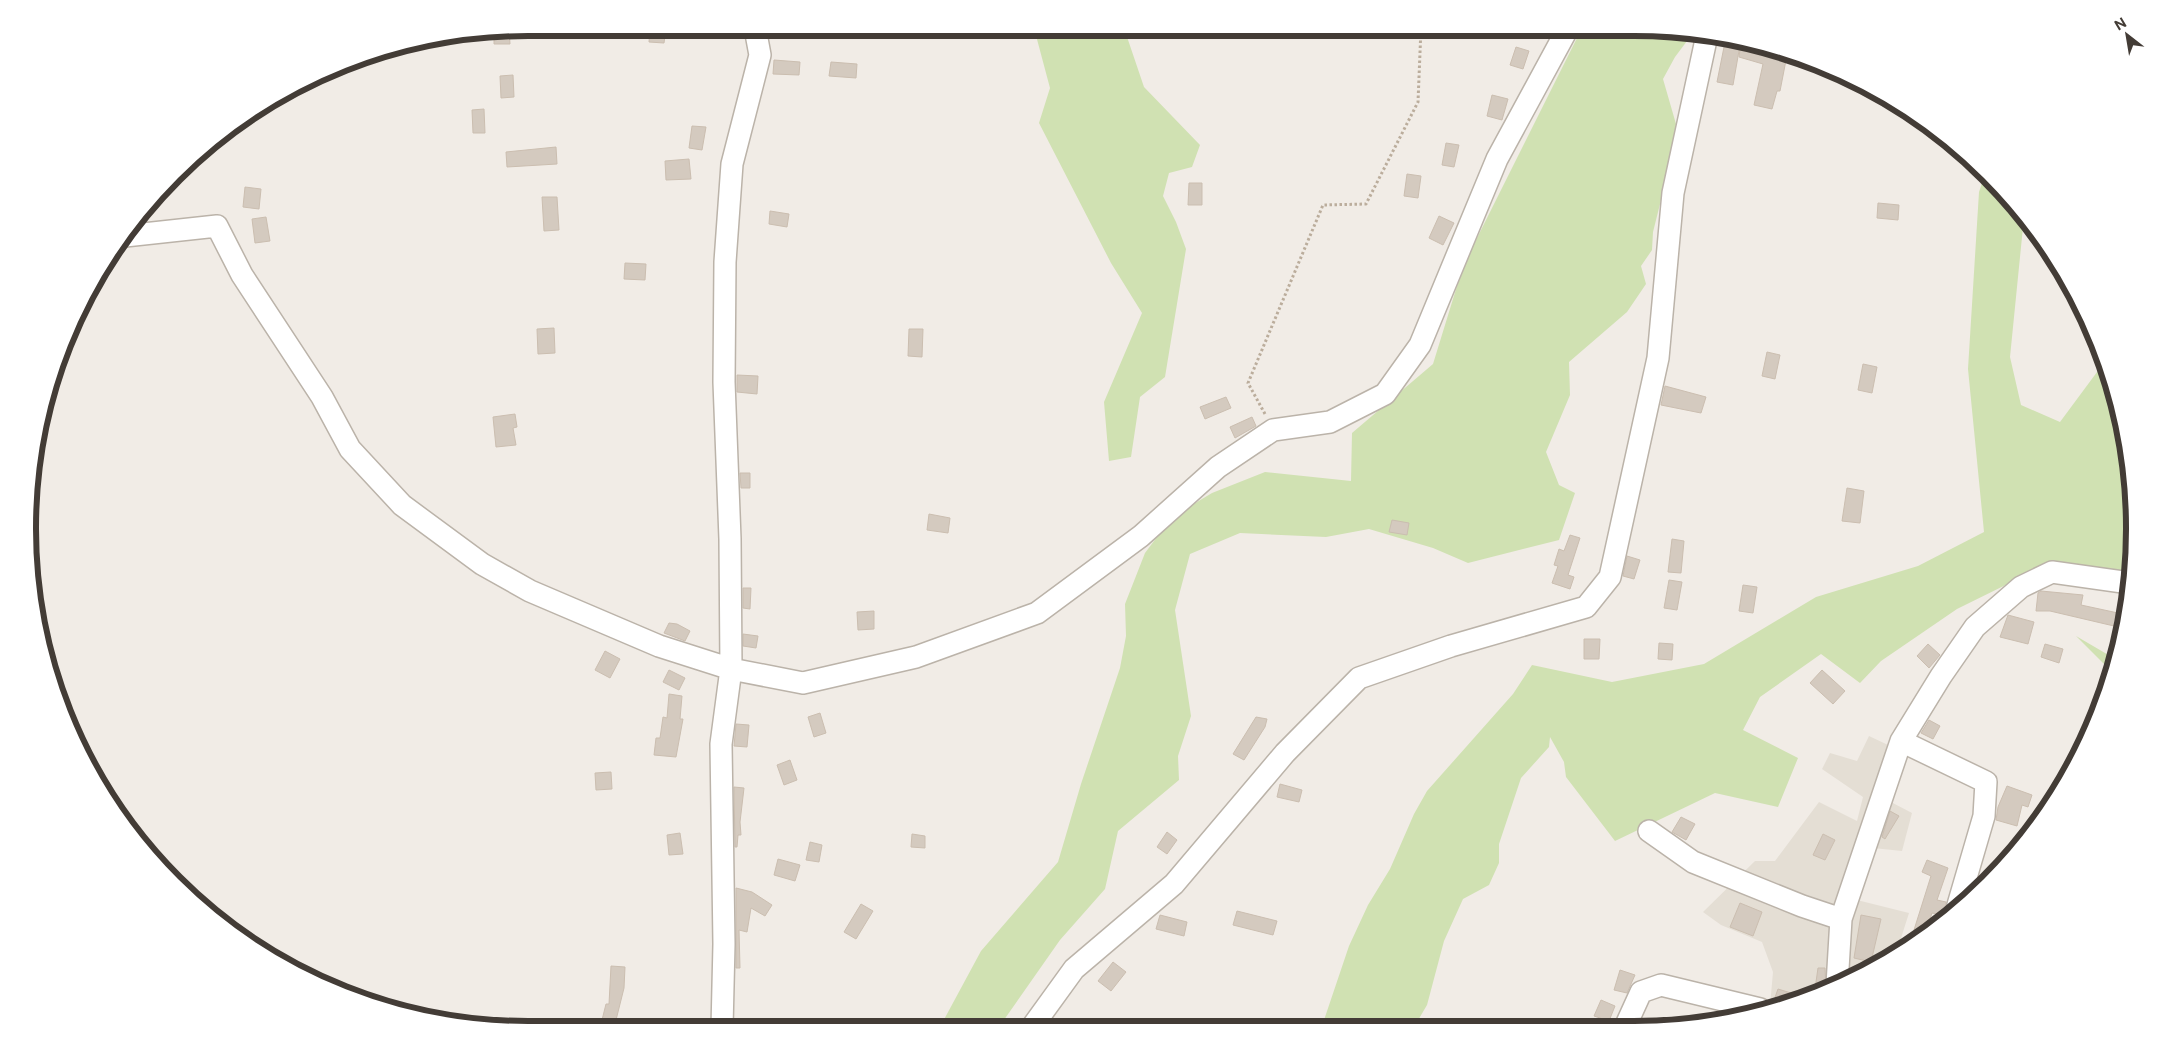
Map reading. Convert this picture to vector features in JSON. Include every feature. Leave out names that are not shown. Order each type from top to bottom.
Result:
[{"type":"street","points":[[722,1021],[724,944],[721,744],[731,669],[730,539],[724,382],[725,262],[732,164],[760,55],[756,36]]},
{"type":"street","points":[[134,235],[218,226],[242,275],[322,396],[350,449],[402,504],[482,564],[530,591],[659,646],[731,669],[803,683],[916,657],[1037,613],[1141,536],[1218,467],[1273,430],[1330,422],[1385,394],[1420,346],[1497,159],[1564,36]]},
{"type":"street","points":[[1036,1021],[1074,970],[1174,884],[1285,753],[1359,678],[1451,646],[1586,607],[1610,577],[1658,358],[1673,193],[1706,41]]},
{"type":"street","points":[[1838,976],[1841,919],[1901,741],[1941,676],[1975,627],[2022,587],[2052,572],[2123,582]]},
{"type":"street","points":[[1901,741],[1986,782],[1984,816],[1960,897]]},
{"type":"street","points":[[1649,831],[1694,862],[1802,906],[1841,919]]},
{"type":"street","points":[[1628,1021],[1641,992],[1661,985],[1750,1007]]},
{"type":"path","points":[[1273,430],[1248,382],[1323,205],[1366,204],[1418,102],[1421,36]]},
{"type":"shaded area","points":[[1869,736],[1905,753],[1889,801],[1912,813],[1902,851],[1873,848],[1857,900],[1909,913],[1900,943],[1851,970],[1792,995],[1770,1001],[1773,972],[1762,942],[1721,925],[1703,912],[1755,861],[1775,861],[1819,802],[1857,821],[1863,797],[1822,769],[1830,753],[1857,761]]},
{"type":"green space","points":[[1036,36],[1127,36],[1144,87],[1200,145],[1192,167],[1169,173],[1163,196],[1176,222],[1186,249],[1165,377],[1140,397],[1131,457],[1109,461],[1104,402],[1142,313],[1111,263],[1039,123],[1050,88]]},
{"type":"green space","points":[[1578,36],[1634,36],[1688,39],[1675,57],[1663,79],[1676,124],[1667,176],[1653,232],[1652,250],[1641,266],[1646,284],[1627,312],[1569,362],[1570,395],[1546,452],[1559,485],[1575,493],[1559,540],[1468,563],[1433,548],[1369,529],[1326,537],[1240,533],[1190,554],[1175,610],[1191,716],[1178,756],[1179,780],[1118,831],[1105,889],[1060,940],[1003,1021],[943,1021],[981,951],[1058,862],[1081,784],[1120,668],[1126,636],[1125,604],[1145,553],[1172,517],[1212,493],[1265,472],[1351,481],[1352,433],[1433,364],[1457,286],[1473,246]]},
{"type":"green space","points":[[1983,181],[2023,228],[2010,357],[2021,405],[2060,422],[2100,370],[2109,401],[2122,464],[2126,528],[2123,577],[2042,567],[1957,609],[1881,661],[1860,683],[1821,654],[1760,697],[1743,730],[1798,758],[1778,807],[1715,793],[1615,841],[1566,777],[1564,762],[1550,737],[1549,747],[1521,778],[1499,844],[1499,863],[1489,885],[1463,899],[1444,941],[1427,1005],[1418,1021],[1324,1021],[1349,946],[1368,905],[1390,869],[1414,814],[1427,791],[1513,694],[1532,665],[1612,682],[1704,664],[1816,597],[1918,566],[1984,532],[1968,369],[1979,192]]},
{"type":"green space","points":[[2076,636],[2109,655],[2106,666]]},
{"type":"building","points":[[649,36],[665,36],[664,43],[649,42]]},
{"type":"building","points":[[494,37],[510,37],[510,44],[494,44]]},
{"type":"building","points":[[1724,45],[1739,48],[1733,85],[1717,82]]},
{"type":"building","points":[[1516,47],[1529,51],[1523,69],[1510,65]]},
{"type":"building","points":[[1740,49],[1786,60],[1780,91],[1777,91],[1772,109],[1754,105],[1763,64],[1739,57]]},
{"type":"building","points":[[774,60],[800,62],[799,75],[773,74]]},
{"type":"building","points":[[831,62],[857,64],[856,78],[829,76]]},
{"type":"building","points":[[513,75],[514,97],[501,98],[500,76]]},
{"type":"building","points":[[1492,95],[1508,99],[1502,120],[1487,116]]},
{"type":"building","points":[[484,109],[485,133],[473,133],[472,110]]},
{"type":"building","points":[[692,126],[706,127],[702,150],[689,148]]},
{"type":"building","points":[[1446,143],[1459,145],[1454,167],[1442,165]]},
{"type":"building","points":[[556,147],[557,164],[507,167],[506,152]]},
{"type":"building","points":[[689,159],[691,179],[666,180],[665,161]]},
{"type":"building","points":[[1407,174],[1421,176],[1418,198],[1404,196]]},
{"type":"building","points":[[1189,183],[1202,183],[1202,205],[1188,205]]},
{"type":"building","points":[[245,187],[261,189],[259,209],[243,207]]},
{"type":"building","points":[[542,197],[557,197],[559,230],[544,231]]},
{"type":"building","points":[[1878,203],[1899,205],[1898,220],[1877,218]]},
{"type":"building","points":[[770,211],[789,214],[787,227],[769,224]]},
{"type":"building","points":[[1439,216],[1454,223],[1443,245],[1429,238]]},
{"type":"building","points":[[266,217],[270,241],[255,243],[252,219]]},
{"type":"building","points":[[625,263],[646,264],[645,280],[624,279]]},
{"type":"building","points":[[554,328],[555,353],[538,354],[537,329]]},
{"type":"building","points":[[909,329],[923,329],[922,357],[908,356]]},
{"type":"building","points":[[1767,352],[1780,355],[1775,379],[1762,376]]},
{"type":"building","points":[[1863,364],[1877,367],[1872,393],[1858,390]]},
{"type":"building","points":[[737,375],[758,376],[757,394],[737,392]]},
{"type":"building","points":[[1665,386],[1706,397],[1701,413],[1661,405]]},
{"type":"building","points":[[1226,397],[1231,408],[1205,419],[1200,407]]},
{"type":"building","points":[[515,414],[517,427],[513,428],[516,445],[496,447],[493,417]]},
{"type":"building","points":[[1252,417],[1256,426],[1235,438],[1230,427]]},
{"type":"building","points":[[740,473],[750,473],[750,488],[741,488]]},
{"type":"building","points":[[1847,488],[1864,491],[1860,523],[1842,521]]},
{"type":"building","points":[[929,514],[950,518],[948,533],[927,530]]},
{"type":"building","points":[[1392,520],[1409,523],[1407,535],[1389,532]]},
{"type":"building","points":[[1570,535],[1580,538],[1568,575],[1574,577],[1570,589],[1552,583],[1558,566],[1554,565],[1559,549],[1564,551]]},
{"type":"building","points":[[1672,539],[1684,541],[1681,573],[1668,572]]},
{"type":"building","points":[[1627,556],[1640,560],[1634,579],[1623,576]]},
{"type":"building","points":[[1669,580],[1682,582],[1677,610],[1664,608]]},
{"type":"building","points":[[1743,585],[1757,587],[1753,613],[1739,611]]},
{"type":"building","points":[[743,588],[751,588],[750,609],[743,608]]},
{"type":"building","points":[[2041,591],[2083,595],[2081,605],[2118,613],[2114,626],[2050,611],[2036,611],[2038,593]]},
{"type":"building","points":[[874,611],[874,629],[858,630],[857,612]]},
{"type":"building","points":[[2008,615],[2034,622],[2028,644],[2000,637]]},
{"type":"building","points":[[669,623],[677,624],[690,631],[685,641],[664,633]]},
{"type":"building","points":[[743,634],[758,636],[756,648],[743,646]]},
{"type":"building","points":[[1584,639],[1600,639],[1599,659],[1584,659]]},
{"type":"building","points":[[1659,643],[1673,644],[1672,660],[1658,659]]},
{"type":"building","points":[[1928,644],[1940,655],[1929,668],[1917,656]]},
{"type":"building","points":[[2045,644],[2063,649],[2059,663],[2041,657]]},
{"type":"building","points":[[605,651],[620,659],[610,678],[595,670]]},
{"type":"building","points":[[669,670],[685,678],[679,690],[663,682]]},
{"type":"building","points":[[1822,670],[1845,691],[1833,704],[1810,683]]},
{"type":"building","points":[[669,694],[682,696],[680,719],[683,719],[676,757],[654,755],[656,738],[660,738],[663,717],[667,718]]},
{"type":"building","points":[[820,713],[826,733],[814,737],[808,717]]},
{"type":"building","points":[[1256,717],[1267,719],[1265,727],[1244,760],[1233,754]]},
{"type":"building","points":[[1929,720],[1940,726],[1933,739],[1921,733]]},
{"type":"building","points":[[736,724],[749,725],[747,747],[734,746]]},
{"type":"building","points":[[790,760],[797,780],[784,785],[777,765]]},
{"type":"building","points":[[611,772],[612,789],[596,790],[595,773]]},
{"type":"building","points":[[1280,784],[1302,790],[1299,802],[1277,797]]},
{"type":"building","points":[[2007,786],[2032,795],[2028,807],[2022,805],[2017,826],[1996,820],[1998,807]]},
{"type":"building","points":[[734,787],[744,788],[740,822],[741,835],[738,835],[737,847],[735,847]]},
{"type":"building","points":[[1890,811],[1899,816],[1885,839],[1882,837]]},
{"type":"building","points":[[1681,817],[1695,824],[1686,840],[1672,832]]},
{"type":"building","points":[[1167,832],[1177,840],[1167,854],[1157,847]]},
{"type":"building","points":[[680,833],[683,854],[669,855],[667,835]]},
{"type":"building","points":[[912,834],[925,836],[925,848],[911,847]]},
{"type":"building","points":[[1823,834],[1835,840],[1825,860],[1813,855]]},
{"type":"building","points":[[810,842],[822,845],[819,862],[806,860]]},
{"type":"building","points":[[778,859],[800,865],[795,881],[774,875]]},
{"type":"building","points":[[1927,860],[1948,868],[1937,900],[1946,902],[1946,909],[1939,915],[1932,913],[1929,922],[1917,931],[1914,930],[1931,876],[1922,872]]},
{"type":"building","points":[[736,888],[752,892],[772,905],[765,916],[751,908],[747,932],[739,930],[740,968],[736,968]]},
{"type":"building","points":[[1740,903],[1762,912],[1753,936],[1730,927]]},
{"type":"building","points":[[861,904],[873,911],[856,939],[844,932]]},
{"type":"building","points":[[1237,911],[1277,921],[1273,935],[1233,925]]},
{"type":"building","points":[[1160,915],[1187,922],[1184,936],[1156,929]]},
{"type":"building","points":[[1861,915],[1881,919],[1872,959],[1868,961],[1854,958]]},
{"type":"building","points":[[1113,962],[1126,972],[1111,991],[1098,981]]},
{"type":"building","points":[[611,966],[625,967],[624,988],[616,1021],[602,1021],[606,1004],[609,1004]]},
{"type":"building","points":[[1818,968],[1825,968],[1826,981],[1815,986]]},
{"type":"building","points":[[1620,970],[1635,975],[1627,993],[1614,990]]},
{"type":"building","points":[[1778,989],[1794,994],[1792,995],[1774,1000]]},
{"type":"building","points":[[1601,1000],[1615,1006],[1609,1021],[1594,1016]]}]
